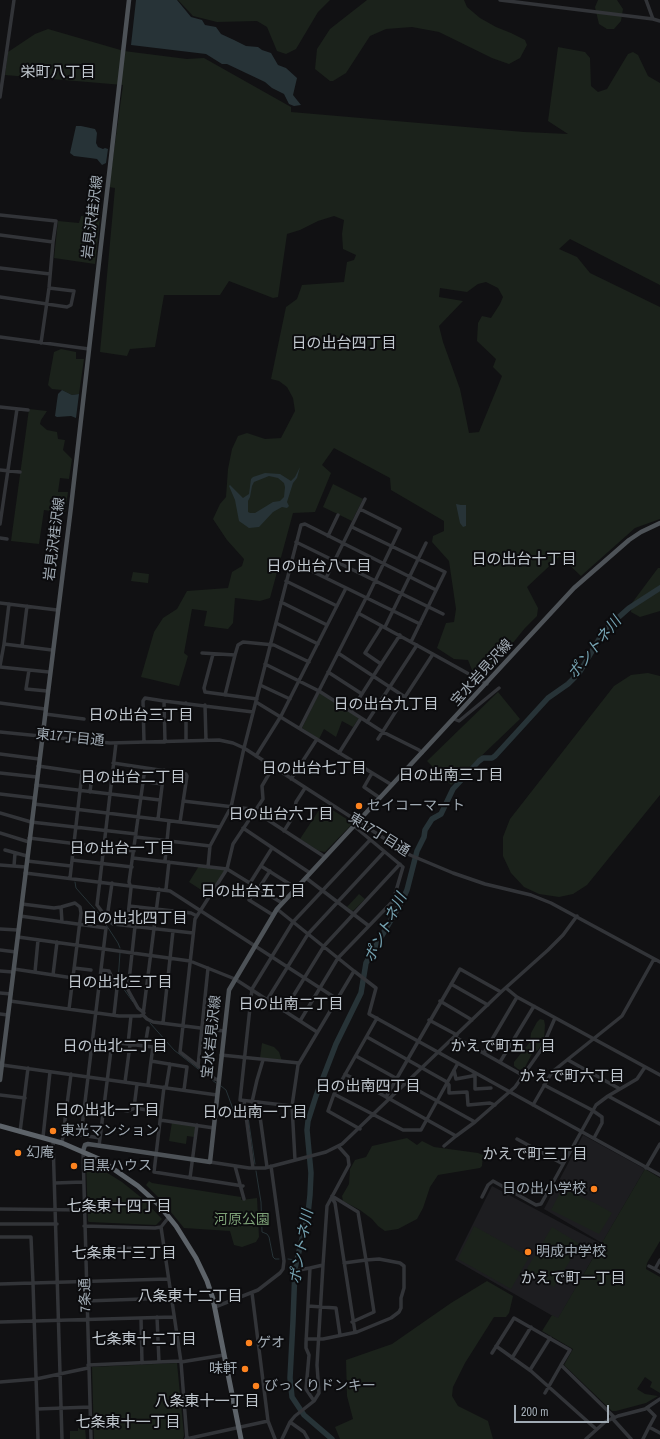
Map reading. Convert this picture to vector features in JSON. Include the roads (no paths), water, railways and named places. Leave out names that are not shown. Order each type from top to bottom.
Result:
[{"type":"highway","points":[[0,1126],[62,1143],[83,1151],[108,1164],[134,1182],[151,1197],[169,1217],[196,1258],[207,1282],[215,1307],[241,1439]]},
{"type":"main road","name":"岩見沢桂沢線","points":[[0,1079],[2,1065],[1,1057],[6,1036],[49,672],[71,507],[129,0]]},
{"type":"main road","name":"宝水岩見沢線","points":[[210,1162],[228,992],[277,909],[487,684],[574,588],[629,540],[660,523]]},
{"type":"main road","points":[[83,1151],[86,1144],[210,1162]]},
{"type":"street","points":[[0,97],[14,0]]},
{"type":"street","points":[[500,0],[660,21]]},
{"type":"street","points":[[646,0],[653,19]]},
{"type":"street","points":[[0,215],[56,221],[49,288],[41,343]]},
{"type":"street","points":[[0,235],[53,242]]},
{"type":"street","points":[[0,268],[50,274]]},
{"type":"street","points":[[0,296],[47,304],[72,306],[74,291],[49,288]]},
{"type":"street","points":[[0,337],[89,349]]},
{"type":"street","points":[[0,407],[28,410]]},
{"type":"street","points":[[0,524],[17,409]]},
{"type":"street","points":[[0,470],[20,472]]},
{"type":"street","points":[[326,578],[365,499]]},
{"type":"street","points":[[300,728],[400,529],[360,509]]},
{"type":"street","points":[[328,536],[338,515]]},
{"type":"street","points":[[208,866],[210,846],[231,807],[244,748],[300,526],[303,524],[436,590]]},
{"type":"street","points":[[352,526],[445,572],[411,642]]},
{"type":"street","points":[[0,538],[7,539]]},
{"type":"street","points":[[296,542],[443,614]]},
{"type":"street","points":[[381,664],[365,653],[393,611],[426,543]]},
{"type":"street","points":[[291,560],[420,624]]},
{"type":"street","points":[[286,581],[337,606]]},
{"type":"street","points":[[256,756],[281,716],[300,681],[346,588]]},
{"type":"street","points":[[281,602],[327,625]]},
{"type":"street","points":[[0,603],[57,610]]},
{"type":"street","points":[[9,604],[0,667],[49,672]]},
{"type":"street","points":[[22,646],[27,606]]},
{"type":"street","points":[[358,613],[487,684]]},
{"type":"street","points":[[276,623],[318,644]]},
{"type":"street","points":[[350,711],[400,635]]},
{"type":"street","points":[[225,695],[235,655],[241,642],[270,644],[309,662]]},
{"type":"street","points":[[4,644],[52,650]]},
{"type":"street","points":[[367,722],[417,645]]},
{"type":"street","points":[[202,653],[235,655]]},
{"type":"street","points":[[338,653],[405,697]]},
{"type":"street","points":[[213,654],[204,690],[207,693],[256,701],[392,785]]},
{"type":"street","points":[[378,739],[433,654]]},
{"type":"street","points":[[265,664],[319,690],[383,732],[419,750],[422,753]]},
{"type":"street","points":[[29,670],[26,689],[47,691]]},
{"type":"street","points":[[328,672],[362,694]]},
{"type":"street","points":[[260,685],[290,699]]},
{"type":"street","points":[[454,719],[459,721],[499,688]]},
{"type":"street","points":[[144,742],[143,701],[145,698],[253,712]]},
{"type":"street","points":[[164,701],[165,742]]},
{"type":"street","points":[[0,703],[84,718]]},
{"type":"street","points":[[186,703],[186,741]]},
{"type":"street","points":[[205,705],[206,740]]},
{"type":"street","points":[[339,753],[361,718]]},
{"type":"street","name":"東17丁目通","points":[[0,732],[116,743],[206,740],[225,741],[244,748],[410,855],[453,873],[485,884],[531,895],[551,903],[660,962]]},
{"type":"street","points":[[291,779],[317,739]]},
{"type":"street","points":[[116,743],[97,905],[113,924],[193,933]]},
{"type":"street","points":[[0,754],[39,759]]},
{"type":"street","points":[[113,763],[184,773],[187,775],[180,822]]},
{"type":"street","points":[[38,766],[112,778],[162,784]]},
{"type":"street","points":[[218,1083],[215,1079],[180,1052],[195,919],[227,869],[232,847],[263,798],[263,784],[273,767]]},
{"type":"street","points":[[127,925],[129,882],[145,768]]},
{"type":"street","points":[[158,819],[164,770]]},
{"type":"street","points":[[0,773],[37,777]]},
{"type":"street","points":[[70,878],[82,773]]},
{"type":"street","points":[[372,773],[364,787],[380,798]]},
{"type":"street","points":[[90,792],[92,775]]},
{"type":"street","points":[[36,785],[160,800]]},
{"type":"street","points":[[284,831],[294,815],[296,802],[305,788]]},
{"type":"street","points":[[0,794],[34,798]]},
{"type":"street","points":[[183,801],[251,809],[325,857]]},
{"type":"street","points":[[34,804],[220,827]]},
{"type":"street","points":[[0,813],[31,822],[210,846]]},
{"type":"street","points":[[166,889],[169,821]]},
{"type":"street","points":[[300,1020],[338,958],[393,900],[403,868],[354,826]]},
{"type":"street","points":[[243,828],[310,873]]},
{"type":"street","points":[[0,833],[29,840],[134,851]]},
{"type":"street","points":[[292,1106],[240,1100],[252,989],[293,922],[370,840]]},
{"type":"street","points":[[250,883],[272,848]]},
{"type":"street","points":[[5,850],[27,859],[71,866]]},
{"type":"street","points":[[267,1000],[308,934],[384,852]]},
{"type":"street","points":[[14,866],[15,853]]},
{"type":"street","points":[[133,858],[227,869],[282,903]]},
{"type":"street","points":[[72,860],[132,867]]},
{"type":"street","points":[[284,1011],[324,946],[400,864]]},
{"type":"street","points":[[0,865],[14,866],[26,870],[70,878],[166,889],[337,999]]},
{"type":"street","points":[[261,866],[296,888]]},
{"type":"street","points":[[270,871],[249,900],[274,915]]},
{"type":"street","points":[[306,878],[368,926]]},
{"type":"street","points":[[107,918],[112,883]]},
{"type":"street","points":[[144,1014],[159,889]]},
{"type":"street","points":[[22,904],[54,908],[73,903],[78,904],[81,909],[69,1009]]},
{"type":"street","points":[[129,906],[197,916]]},
{"type":"street","points":[[61,907],[62,922]]},
{"type":"street","points":[[277,909],[376,988],[369,1014],[439,1052],[474,1074],[511,1092],[660,1175]]},
{"type":"street","points":[[20,916],[106,928],[81,1135],[100,1138]]},
{"type":"street","points":[[210,1162],[253,1168],[269,1167],[339,1147],[360,1129],[501,992],[558,942],[577,916]]},
{"type":"street","points":[[135,926],[128,990],[138,1008],[147,1019],[153,1022],[224,1031]]},
{"type":"street","points":[[0,929],[18,930]]},
{"type":"street","points":[[163,1023],[173,930]]},
{"type":"street","points":[[18,937],[190,961],[235,979],[317,1032]]},
{"type":"street","points":[[35,972],[38,940]]},
{"type":"street","points":[[53,975],[57,942]]},
{"type":"street","points":[[0,950],[16,952]]},
{"type":"street","points":[[533,1105],[552,1072],[568,1060],[592,1038],[622,1016],[654,959]]},
{"type":"street","points":[[74,968],[91,970]]},
{"type":"street","points":[[198,1066],[208,968]]},
{"type":"street","points":[[386,1097],[429,1020],[460,969],[501,992]]},
{"type":"street","points":[[101,970],[109,971],[117,988],[114,1015]]},
{"type":"street","points":[[0,971],[35,972],[73,978]]},
{"type":"street","points":[[295,1160],[292,1106],[299,1063],[354,971]]},
{"type":"street","points":[[451,984],[488,1005]]},
{"type":"street","points":[[506,988],[517,997],[660,1075]]},
{"type":"street","points":[[0,993],[11,994]]},
{"type":"street","points":[[484,1053],[517,997]]},
{"type":"street","points":[[10,1001],[114,1015],[131,1016],[144,1014]]},
{"type":"street","points":[[440,1001],[472,1020]]},
{"type":"street","points":[[500,1062],[534,1006]]},
{"type":"street","points":[[0,1014],[8,1015]]},
{"type":"street","points":[[125,1082],[131,1016]]},
{"type":"street","points":[[360,1129],[328,1111],[334,1094],[378,1018]]},
{"type":"street","points":[[444,1146],[511,1092],[524,1076],[541,1050],[555,1018]]},
{"type":"street","points":[[429,1020],[524,1076]]},
{"type":"street","points":[[145,1046],[148,1028]]},
{"type":"street","points":[[0,1035],[6,1036]]},
{"type":"street","points":[[367,1037],[448,1082]]},
{"type":"street","points":[[93,1040],[153,1047],[148,1085]]},
{"type":"street","points":[[99,1146],[112,1042]]},
{"type":"street","points":[[221,1055],[299,1063]]},
{"type":"street","points":[[356,1056],[475,1122]]},
{"type":"street","points":[[252,1102],[256,1080],[263,1060]]},
{"type":"street","points":[[568,1060],[620,1089]]},
{"type":"street","points":[[151,1061],[187,1067],[184,1090]]},
{"type":"street","points":[[334,1094],[403,1130],[421,1130],[458,1063]]},
{"type":"street","points":[[170,1064],[161,1112],[154,1172],[242,1186]]},
{"type":"street","points":[[2,1065],[217,1095]]},
{"type":"street","points":[[482,1197],[488,1185],[493,1182],[540,1206],[592,1110],[599,1102],[637,1079],[645,1067]]},
{"type":"street","points":[[20,1132],[28,1068]]},
{"type":"street","points":[[454,1070],[456,1079],[474,1074]]},
{"type":"street","points":[[43,1137],[50,1072]]},
{"type":"street","points":[[62,1143],[71,1074]]},
{"type":"street","points":[[345,1074],[456,1136]]},
{"type":"street","points":[[474,1074],[475,1089]]},
{"type":"street","points":[[448,1082],[449,1093],[491,1088]]},
{"type":"street","points":[[134,1108],[137,1084]]},
{"type":"street","points":[[544,1085],[600,1115],[603,1119],[602,1123],[594,1138]]},
{"type":"street","points":[[467,1092],[468,1105],[490,1103],[495,1105]]},
{"type":"street","points":[[0,1095],[24,1098]]},
{"type":"street","points":[[608,1096],[660,1124]]},
{"type":"street","points":[[244,1101],[253,1168]]},
{"type":"street","points":[[215,1307],[252,1293],[263,1287],[280,1273],[284,1265],[258,1102]]},
{"type":"street","points":[[103,1107],[128,1111],[134,1108],[161,1112]]},
{"type":"street","points":[[160,1120],[214,1128]]},
{"type":"street","points":[[190,1178],[197,1125]]},
{"type":"street","points":[[517,1139],[563,1164]]},
{"type":"street","points":[[53,1140],[62,1439]]},
{"type":"street","points":[[646,1168],[660,1144]]},
{"type":"street","points":[[282,1439],[290,1422],[296,1414],[314,1401],[319,1393],[317,1372],[326,1208],[350,1163],[348,1157],[339,1147]]},
{"type":"street","name":"7条通","points":[[83,1151],[91,1439]]},
{"type":"street","points":[[235,1166],[242,1186],[244,1199]]},
{"type":"street","points":[[55,1183],[83,1182]]},
{"type":"street","points":[[332,1196],[358,1212],[366,1260],[374,1312],[352,1322]]},
{"type":"street","points":[[332,1196],[335,1203],[352,1322],[355,1332]]},
{"type":"street","points":[[0,1208],[84,1210]]},
{"type":"street","points":[[84,1226],[160,1227],[169,1217]]},
{"type":"street","points":[[0,1224],[56,1224]]},
{"type":"street","points":[[160,1227],[181,1362],[186,1439],[268,1421]]},
{"type":"street","points":[[0,1237],[31,1237],[38,1439]]},
{"type":"street","points":[[85,1250],[164,1247]]},
{"type":"street","points":[[306,1339],[319,1340],[355,1332],[391,1318],[397,1314],[400,1308],[400,1298],[404,1288],[403,1264],[379,1259],[344,1264]]},
{"type":"street","points":[[655,1269],[660,1260]]},
{"type":"street","points":[[299,1270],[323,1266]]},
{"type":"street","points":[[649,1266],[660,1272]]},
{"type":"street","points":[[310,1268],[306,1339],[306,1348],[309,1355],[306,1389],[314,1401]]},
{"type":"street","points":[[0,1284],[168,1279]]},
{"type":"street","points":[[252,1293],[268,1421],[276,1439]]},
{"type":"street","points":[[86,1301],[171,1298]]},
{"type":"street","points":[[308,1306],[336,1308],[340,1336]]},
{"type":"street","points":[[0,1322],[174,1316]]},
{"type":"street","points":[[157,1317],[159,1362]]},
{"type":"street","points":[[141,1318],[142,1362]]},
{"type":"street","points":[[492,1353],[514,1318],[570,1350],[545,1393]]},
{"type":"street","points":[[512,1358],[531,1327]]},
{"type":"street","points":[[530,1370],[550,1338]]},
{"type":"street","points":[[496,1346],[530,1370],[596,1429]]},
{"type":"street","points":[[0,1382],[36,1379],[88,1367],[142,1362],[181,1362],[224,1355]]},
{"type":"street","points":[[561,1365],[613,1418],[631,1439]]},
{"type":"street","points":[[586,1439],[596,1429],[613,1418],[647,1408],[660,1399]]},
{"type":"street","points":[[37,1409],[90,1407]]},
{"type":"street","points":[[643,1439],[655,1416],[647,1408]]},
{"type":"street","points":[[290,1422],[304,1432],[308,1439]]},
{"type":"street","points":[[649,1427],[660,1433]]},
{"type":"waterway","name":"ポントネ川","points":[[332,1439],[304,1415],[292,1397],[290,1378],[295,1268],[308,1214],[310,1195],[311,1173],[307,1130],[308,1121],[336,1044],[361,993],[366,963],[407,890],[417,851],[424,837],[425,830],[432,819],[441,814],[453,789],[479,761],[483,758],[492,758],[495,756],[548,698],[568,684],[579,673],[601,636],[611,624],[629,608],[660,588]]},
{"type":"waterway","points":[[75,882],[76,888],[99,914],[120,948]]},
{"type":"waterway","points":[[120,953],[118,981],[133,1002]]},
{"type":"waterway","points":[[150,1023],[174,1050],[216,1083]]},
{"type":"waterway","points":[[221,1086],[226,1090],[233,1109],[244,1114]]},
{"type":"waterway","points":[[248,1117],[255,1164]]},
{"type":"waterway","points":[[256,1171],[261,1202],[262,1232],[267,1234],[269,1237],[273,1257],[275,1259],[279,1259]]},
{"type":"waterway","points":[[288,1259],[296,1260]]},
{"type":"place","name":"セイコーマート","points":[[359,806]]},
{"type":"place","name":"東光マンション","points":[[53,1131]]},
{"type":"place","name":"幻庵","points":[[18,1153]]},
{"type":"place","name":"目黒ハウス","points":[[74,1166]]},
{"type":"place","name":"日の出小学校","points":[[594,1189]]},
{"type":"place","name":"明成中学校","points":[[528,1252]]},
{"type":"place","name":"ゲオ","points":[[249,1343]]},
{"type":"place","name":"味軒","points":[[245,1369]]},
{"type":"place","name":"びっくりドンキー","points":[[256,1386]]},
{"type":"district","name":"栄町八丁目","points":[[58,73]]},
{"type":"district","name":"日の出台四丁目","points":[[344,344]]},
{"type":"district","name":"日の出台十丁目","points":[[524,560]]},
{"type":"district","name":"日の出台八丁目","points":[[319,567]]},
{"type":"district","name":"日の出台九丁目","points":[[386,705]]},
{"type":"district","name":"日の出台三丁目","points":[[141,716]]},
{"type":"district","name":"日の出台七丁目","points":[[314,769]]},
{"type":"district","name":"日の出南三丁目","points":[[451,776]]},
{"type":"district","name":"日の出台二丁目","points":[[133,778]]},
{"type":"district","name":"日の出台六丁目","points":[[281,815]]},
{"type":"district","name":"日の出台一丁目","points":[[122,849]]},
{"type":"district","name":"日の出台五丁目","points":[[253,892]]},
{"type":"district","name":"日の出北四丁目","points":[[135,919]]},
{"type":"district","name":"日の出北三丁目","points":[[120,983]]},
{"type":"district","name":"日の出南二丁目","points":[[291,1005]]},
{"type":"district","name":"日の出北二丁目","points":[[115,1047]]},
{"type":"district","name":"かえで町五丁目","points":[[503,1047]]},
{"type":"district","name":"かえで町六丁目","points":[[572,1077]]},
{"type":"district","name":"日の出南四丁目","points":[[368,1087]]},
{"type":"district","name":"日の出北一丁目","points":[[107,1111]]},
{"type":"district","name":"日の出南一丁目","points":[[255,1113]]},
{"type":"district","name":"かえで町三丁目","points":[[535,1155]]},
{"type":"district","name":"七条東十四丁目","points":[[119,1207]]},
{"type":"district","name":"七条東十三丁目","points":[[124,1254]]},
{"type":"district","name":"かえで町一丁目","points":[[573,1279]]},
{"type":"district","name":"八条東十二丁目","points":[[190,1297]]},
{"type":"district","name":"七条東十二丁目","points":[[144,1340]]},
{"type":"district","name":"八条東十一丁目","points":[[207,1402]]},
{"type":"district","name":"七条東十一丁目","points":[[128,1423]]},
{"type":"park label","name":"河原公園","points":[[242,1220]]}]
